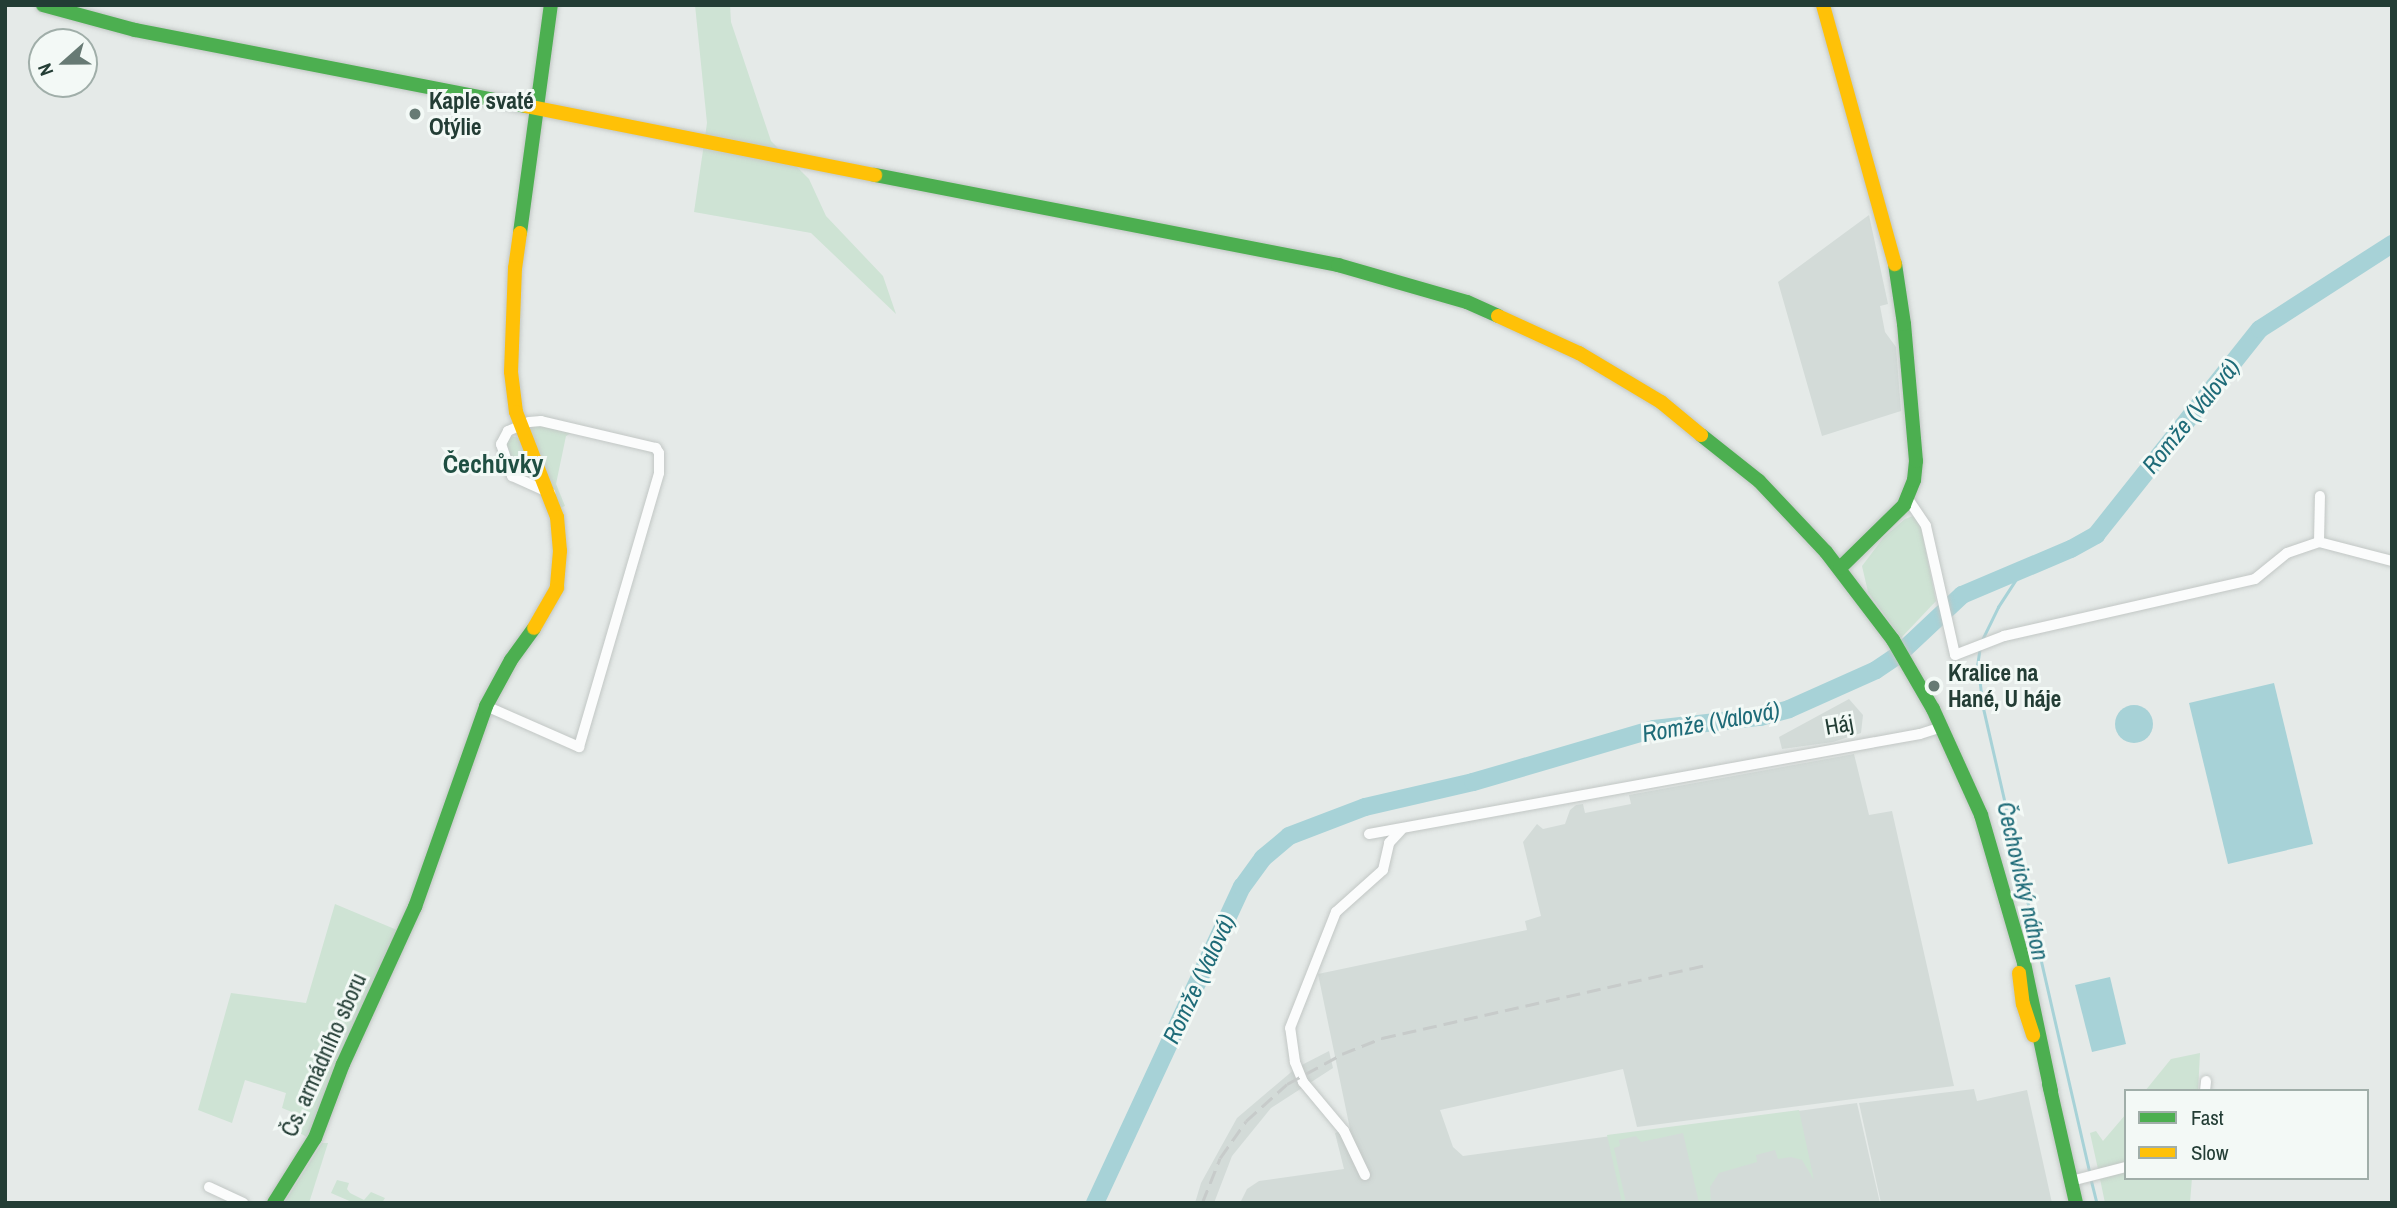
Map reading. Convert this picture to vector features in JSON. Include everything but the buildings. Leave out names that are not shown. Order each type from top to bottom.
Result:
[{"type":"main road","points":[[43,5],[135,30],[1338,265],[1467,302],[1547,336],[1661,402],[1751,474],[1840,568],[1893,640],[1942,727],[1981,815],[2014,926],[2031,988],[2051,1091],[2079,1179],[2076,1203]]},
{"type":"main road","name":"Čs. armádního sboru","points":[[274,1203],[315,1138],[343,1064],[425,882],[486,706],[498,682],[555,594],[560,535],[550,493],[521,425],[512,396],[511,329],[516,256],[551,5]]},
{"type":"main road","points":[[1824,5],[1895,259],[1915,453],[1914,480],[1908,499],[1892,520],[1840,568]]},
{"type":"street","points":[[486,706],[579,747],[661,460],[656,448],[541,421],[521,425],[506,433],[501,440],[510,473],[519,481],[550,493]]},
{"type":"street","points":[[2319,542],[2320,496]]},
{"type":"street","points":[[1908,499],[1925,521],[1955,655],[2004,636],[2255,579],[2287,553],[2319,542],[2392,561]]},
{"type":"street","name":"Háj","points":[[1368,834],[1920,734],[1942,727]]},
{"type":"street","points":[[1365,1175],[1343,1131],[1300,1077],[1290,1028],[1336,912],[1382,870],[1389,844],[1404,828]]},
{"type":"street","points":[[2079,1179],[2124,1168]]},
{"type":"street","points":[[209,1187],[244,1203]]},
{"type":"shaded area","points":[[1869,215],[1888,304],[1880,306],[1885,332],[1896,347],[1901,411],[1822,436],[1778,282]]},
{"type":"shaded area","points":[[1849,699],[1863,715],[1861,733],[1833,742],[1782,749],[1779,737]]},
{"type":"shaded area","points":[[1854,754],[1869,815],[1892,811],[1954,1086],[1637,1127],[1623,1069],[1440,1110],[1453,1147],[1463,1156],[1857,1103],[1880,1203],[1240,1203],[1247,1189],[1259,1181],[1344,1169],[1335,1133],[1350,1129],[1318,974],[1527,930],[1525,921],[1541,916],[1523,842],[1537,824],[1543,829],[1565,824],[1570,810],[1576,805],[1583,804],[1585,813],[1631,804],[1629,795]]},
{"type":"shaded area","points":[[1329,1051],[1333,1068],[1271,1108],[1232,1156],[1214,1203],[1195,1203],[1201,1183],[1237,1118],[1296,1068]]},
{"type":"shaded area","points":[[1974,1089],[1977,1101],[2027,1090],[2052,1203],[1881,1203],[1859,1103]]},
{"type":"green space","points":[[695,5],[730,5],[731,22],[771,141],[809,179],[826,216],[883,276],[896,314],[811,233],[694,212],[707,123]]},
{"type":"green space","points":[[532,424],[574,431],[566,436],[556,484],[565,506],[558,509],[528,428]]},
{"type":"green space","points":[[511,436],[519,438],[523,448],[526,463],[519,466],[522,473],[529,470],[527,480],[518,474],[515,466],[510,467],[504,445]]},
{"type":"green space","points":[[1913,516],[1920,523],[1936,601],[1901,638],[1868,592],[1862,566],[1884,537],[1905,519]]},
{"type":"green space","points":[[335,904],[397,930],[334,1069],[308,1138],[300,1133],[307,1118],[282,1108],[286,1093],[245,1080],[232,1123],[198,1110],[231,993],[306,1003]]},
{"type":"green space","points":[[2200,1053],[2198,1089],[2147,1089],[2171,1059]]},
{"type":"green space","points":[[1799,1110],[1814,1180],[1802,1160],[1791,1157],[1778,1159],[1775,1150],[1756,1155],[1757,1162],[1719,1173],[1710,1187],[1711,1203],[1699,1203],[1683,1133],[1641,1142],[1636,1136],[1619,1140],[1620,1146],[1614,1148],[1626,1203],[1622,1203],[1607,1135]]},
{"type":"green space","points":[[2124,1116],[2124,1162],[2098,1169],[2090,1133],[2096,1131],[2103,1141]]},
{"type":"green space","points":[[322,1143],[328,1143],[309,1203],[284,1203]]},
{"type":"green space","points":[[2124,1173],[2124,1180],[2192,1180],[2190,1203],[2105,1203],[2100,1179]]},
{"type":"green space","points":[[337,1180],[349,1183],[347,1189],[350,1193],[364,1200],[371,1192],[385,1198],[382,1203],[354,1203],[331,1193]]},
{"type":"water","points":[[2274,683],[2313,844],[2228,864],[2189,703]]},
{"type":"water","points":[[2134,705],[2147,711],[2153,724],[2147,737],[2134,743],[2121,737],[2115,724],[2121,711]]},
{"type":"water","points":[[2110,977],[2126,1044],[2092,1052],[2075,985]]},
{"type":"waterway","name":"Romže (Valová)","points":[[1095,1203],[1242,887],[1263,858],[1289,836],[1365,807],[1473,782],[1654,729],[1760,717],[1789,709],[1876,670],[1897,656],[1962,595],[2071,549],[2096,535],[2260,329],[2392,244]]},
{"type":"waterway","name":"Čechovický náhon","points":[[1981,642],[1998,607],[2024,567]]},
{"type":"waterway","name":"Čechovický náhon","points":[[1980,649],[1978,664],[1983,706],[2090,1172]]},
{"type":"waterway","name":"Čechovický náhon","points":[[2091,1179],[2097,1203]]},
{"type":"railway","points":[[1202,1203],[1220,1158],[1246,1121],[1287,1084],[1342,1054],[1382,1038],[1705,965]]},
{"type":"traffic: fast","points":[[43,5],[135,30],[526,106]]},
{"type":"traffic: fast","points":[[520,233],[551,5]]},
{"type":"traffic: fast","points":[[875,175],[1338,265],[1467,302],[1498,316]]},
{"type":"traffic: fast","points":[[1840,568],[1904,505],[1914,480],[1916,461],[1904,324],[1895,264]]},
{"type":"traffic: fast","points":[[1701,435],[1759,481],[1826,552],[1893,640],[1933,709],[1981,815],[2024,963],[2051,1091]]},
{"type":"traffic: fast","points":[[274,1203],[315,1138],[343,1064],[415,907],[486,706],[511,660],[534,628]]},
{"type":"traffic: fast","points":[[2049,1084],[2076,1203]]},
{"type":"traffic: slow","points":[[1823,5],[1895,264]]},
{"type":"traffic: slow","points":[[526,106],[875,175]]},
{"type":"traffic: slow","points":[[520,233],[515,268],[511,372],[516,412],[557,517],[560,551],[557,588],[534,628]]},
{"type":"traffic: slow","points":[[1498,316],[1579,353],[1661,402],[1701,435]]},
{"type":"traffic: slow","points":[[2019,973],[2023,1004],[2033,1035]]},
{"type":"place","name":"Kaple svaté Otýlie","points":[[415,114]]},
{"type":"place","name":"Kralice na Hané, U háje","points":[[1934,686]]},
{"type":"district","name":"Čechůvky","points":[[493,464]]}]
